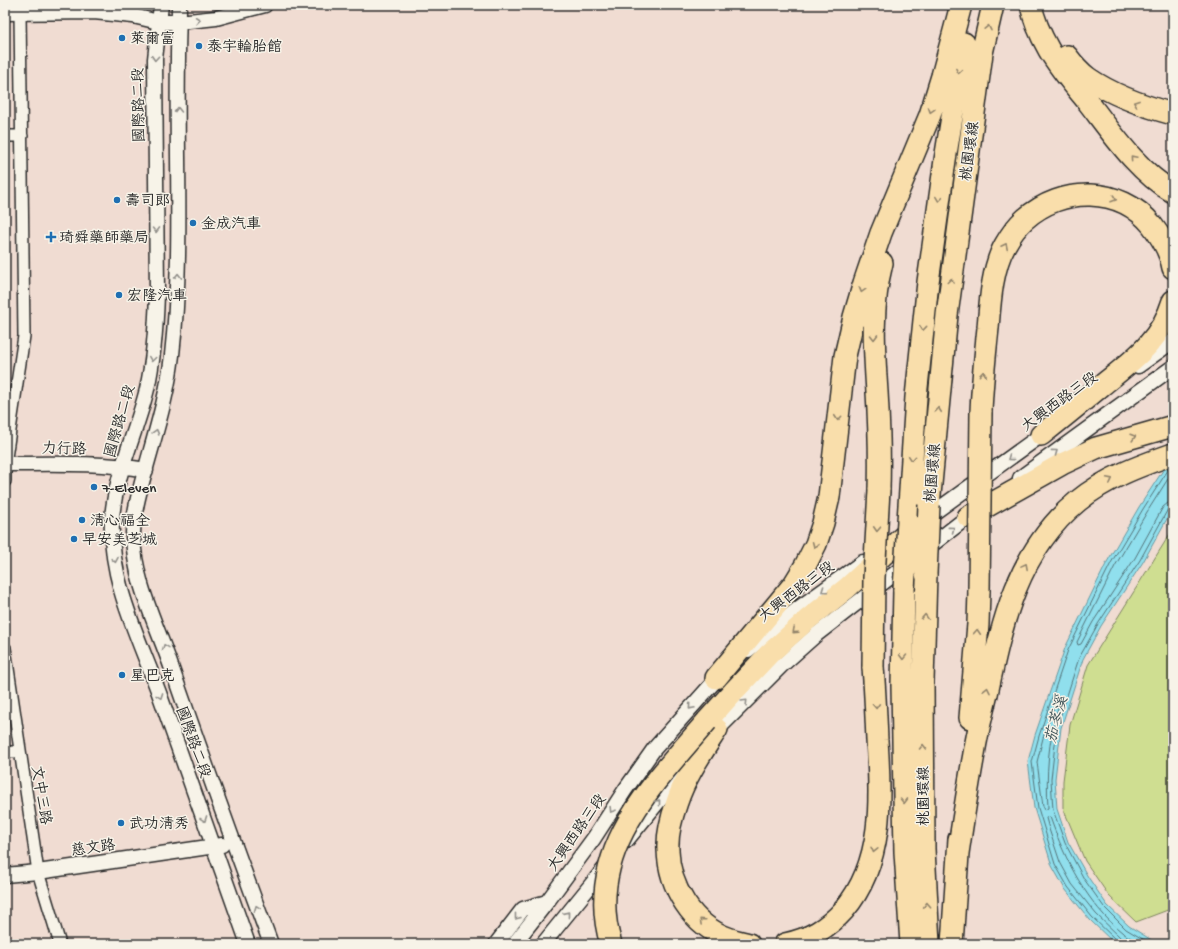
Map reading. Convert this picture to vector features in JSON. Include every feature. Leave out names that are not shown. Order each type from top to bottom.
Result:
[{"type":"highway","points":[[716,678],[794,584],[816,544],[824,523],[829,497],[844,364],[854,316],[881,233],[930,115],[961,5]]},
{"type":"highway","name":"桃園環線","points":[[929,944],[924,849],[923,682],[926,574],[919,516],[916,397],[928,282],[945,160],[971,5]]},
{"type":"highway","name":"桃園環線","points":[[911,944],[905,844],[902,685],[904,590],[919,516],[982,53],[993,5]]},
{"type":"highway","points":[[1031,5],[1040,33],[1056,61],[1141,166],[1152,177],[1173,192]]},
{"type":"highway","points":[[1037,5],[1055,40],[1064,53],[1087,77],[1126,99],[1173,114]]},
{"type":"highway","points":[[785,944],[801,941],[822,930],[837,918],[860,887],[868,869],[874,848],[880,788],[874,667],[874,578],[879,490],[879,426],[874,317],[876,291],[881,265],[911,163]]},
{"type":"highway","points":[[952,944],[958,852],[976,658],[979,591],[981,412],[983,379],[990,307],[998,266],[1004,247],[1011,235],[1035,210],[1060,198],[1094,194],[1128,204],[1146,218],[1166,245],[1172,260],[1173,268]]},
{"type":"highway","points":[[1042,435],[1135,359],[1145,349],[1161,329],[1173,301]]},
{"type":"highway","points":[[968,517],[1049,471],[1096,448],[1173,426]]},
{"type":"highway","points":[[958,852],[974,753],[993,667],[1003,625],[1020,576],[1033,552],[1062,516],[1078,501],[1117,476],[1173,454]]},
{"type":"highway","points":[[749,944],[727,938],[706,925],[691,912],[678,892],[671,870],[668,849],[670,827],[677,801],[712,725],[734,691],[769,654],[807,620],[847,588],[919,516]]},
{"type":"highway","points":[[611,944],[605,914],[606,882],[611,857],[620,835],[646,794],[712,725]]},
{"type":"street","name":"國際路二段","points":[[162,5],[155,59],[156,329],[153,361],[147,390],[118,484],[112,519],[113,550],[122,592],[248,944]]},
{"type":"street","name":"國際路二段","points":[[179,5],[178,58],[180,199],[175,332],[170,374],[163,406],[138,495],[133,534],[136,565],[142,590],[166,651],[233,843],[271,944]]},
{"type":"street","points":[[5,13],[94,12],[133,16],[159,22],[179,22],[216,18],[266,5]]},
{"type":"street","points":[[5,481],[5,464],[24,336],[20,13]]},
{"type":"street","points":[[5,136],[22,136]]},
{"type":"street","name":"大興西路三段","points":[[514,944],[594,838],[654,749],[716,678],[799,608],[919,516],[1042,435],[1173,341]]},
{"type":"street","points":[[543,944],[712,725],[816,634],[968,517],[1173,367]]},
{"type":"street","name":"力行路","points":[[5,464],[124,466],[146,470]]},
{"type":"street","name":"文中三路","points":[[5,648],[38,872],[60,944]]},
{"type":"street","points":[[5,752],[20,752]]},
{"type":"street","name":"慈文路","points":[[5,875],[38,872],[233,843]]},
{"type":"street","points":[[496,944],[523,909],[547,902]]},
{"type":"green space","points":[[1173,529],[1173,908],[1136,922],[1109,896],[1085,861],[1063,808],[1063,781],[1070,725],[1088,665]]},
{"type":"water","name":"茄苳溪","points":[[1173,455],[1173,508],[1143,562],[1101,626],[1083,659],[1061,728],[1055,779],[1057,809],[1068,842],[1088,877],[1107,905],[1129,926],[1158,944],[1115,944],[1090,920],[1065,889],[1052,866],[1034,808],[1028,761],[1035,735],[1065,648],[1107,562],[1139,507]]},
{"type":"place","name":"萊爾富","points":[[122,38]]},
{"type":"place","name":"泰宇輪胎館","points":[[199,46]]},
{"type":"place","name":"壽司郎","points":[[117,200]]},
{"type":"place","name":"金成汽車","points":[[193,223]]},
{"type":"place","name":"琦舜藥師藥局","points":[[51,237]]},
{"type":"place","name":"宏隆汽車","points":[[119,295]]},
{"type":"place","name":"7-Eleven","points":[[94,487]]},
{"type":"place","name":"清心福全","points":[[82,520]]},
{"type":"place","name":"早安美芝城","points":[[74,539]]},
{"type":"place","name":"星巴克","points":[[122,675]]},
{"type":"place","name":"武功清秀","points":[[121,823]]}]
